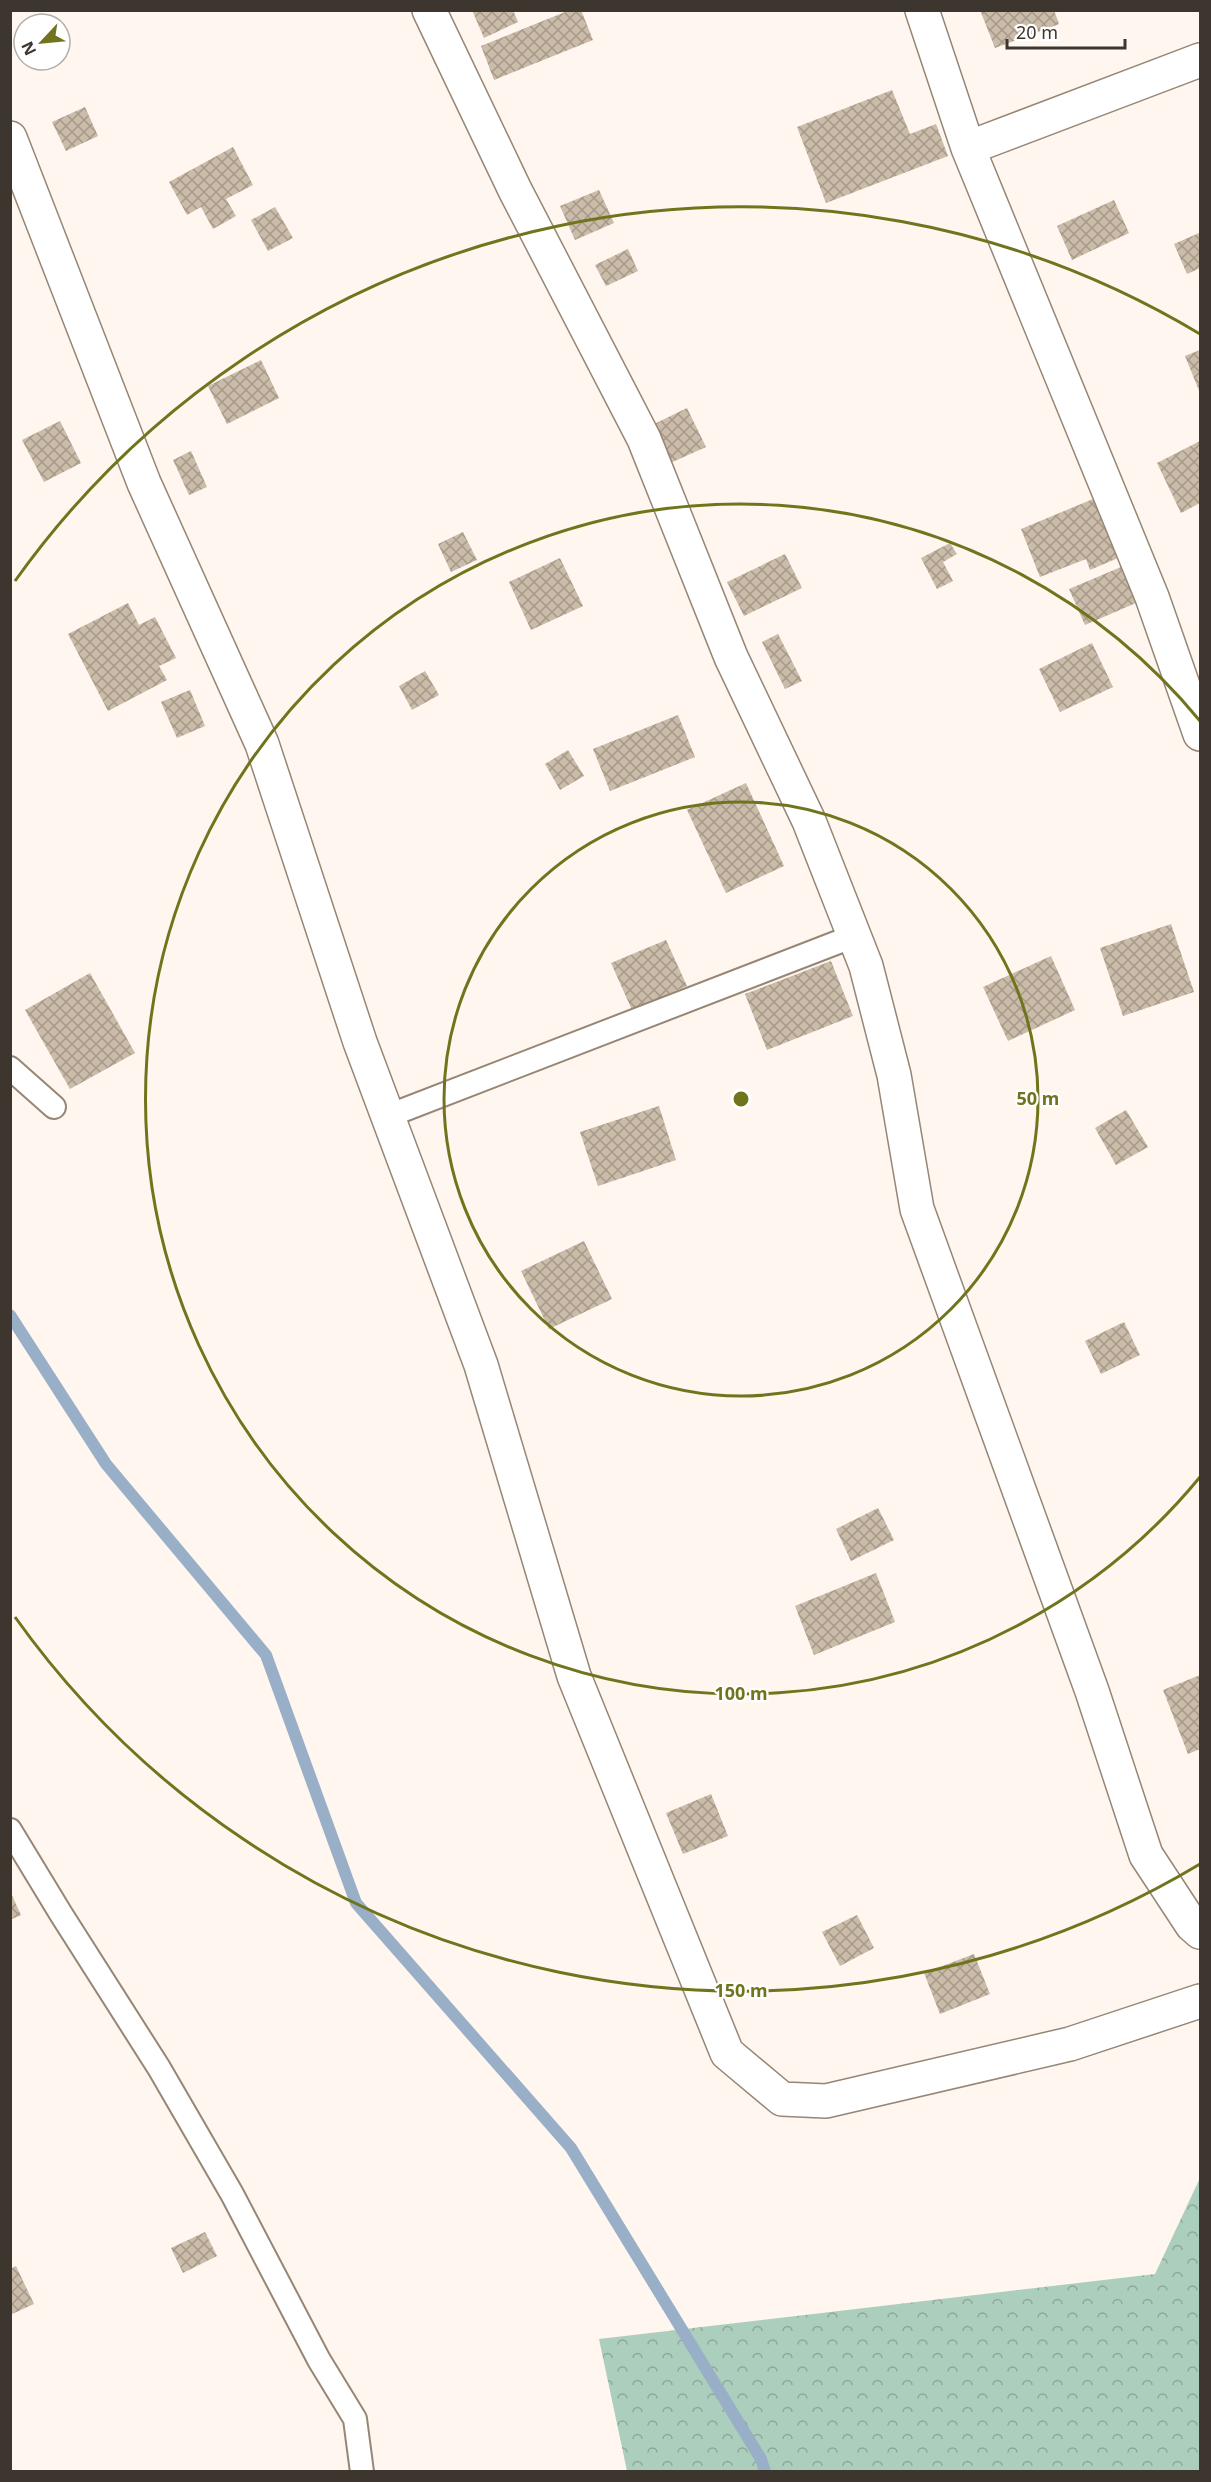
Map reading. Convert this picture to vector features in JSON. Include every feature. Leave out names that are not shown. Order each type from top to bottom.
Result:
[{"type":"street","points":[[429,10],[515,190],[644,439],[731,657],[808,821],[866,966],[894,1075],[917,1209],[1092,1691],[1146,1855],[1192,1925],[1200,1932]]},
{"type":"street","points":[[922,10],[968,148],[1152,597],[1200,734]]},
{"type":"street","points":[[968,148],[1200,60]]},
{"type":"street","points":[[10,138],[144,483],[262,744],[360,1041],[482,1365],[574,1676],[727,2053],[783,2100],[826,2101],[1070,2044],[1200,2001]]},
{"type":"lane","points":[[388,1116],[854,936]]},
{"type":"lane","points":[[10,1068],[54,1107]]},
{"type":"lane","points":[[10,1830],[159,2067],[232,2194],[320,2360],[355,2419],[362,2472]]},
{"type":"green space","points":[[1200,2178],[1200,2471],[627,2471],[599,2339],[1155,2274]]},
{"type":"building","points":[[472,10],[513,10],[518,22],[484,38]]},
{"type":"building","points":[[570,10],[581,10],[593,40],[494,80],[481,46]]},
{"type":"building","points":[[980,10],[1054,10],[1059,24],[995,48]]},
{"type":"building","points":[[892,90],[910,134],[936,124],[948,156],[826,203],[797,127]]},
{"type":"building","points":[[85,107],[98,136],[66,151],[52,122]]},
{"type":"building","points":[[233,147],[253,185],[226,199],[236,216],[213,229],[201,207],[187,215],[169,182]]},
{"type":"building","points":[[599,190],[614,223],[575,240],[560,206]]},
{"type":"building","points":[[1114,200],[1129,233],[1072,260],[1057,226]]},
{"type":"building","points":[[275,207],[293,238],[268,251],[251,220]]},
{"type":"building","points":[[1199,233],[1200,268],[1187,274],[1174,244]]},
{"type":"building","points":[[628,249],[638,271],[606,286],[595,265]]},
{"type":"building","points":[[1200,350],[1200,393],[1185,356]]},
{"type":"building","points":[[261,360],[279,398],[227,424],[208,386]]},
{"type":"building","points":[[687,408],[706,447],[668,464],[650,426]]},
{"type":"building","points":[[60,421],[81,463],[44,482],[22,440]]},
{"type":"building","points":[[1200,441],[1200,503],[1181,513],[1157,463]]},
{"type":"building","points":[[191,451],[207,487],[189,495],[173,460]]},
{"type":"building","points":[[1093,499],[1118,558],[1090,570],[1086,559],[1040,577],[1021,529]]},
{"type":"building","points":[[463,532],[477,560],[451,572],[438,544]]},
{"type":"building","points":[[950,543],[957,554],[943,562],[953,581],[937,589],[921,558]]},
{"type":"building","points":[[785,554],[802,588],[744,616],[727,582]]},
{"type":"building","points":[[560,558],[583,606],[531,630],[509,582]]},
{"type":"building","points":[[1121,567],[1136,603],[1085,625],[1069,589]]},
{"type":"building","points":[[128,603],[139,625],[155,617],[176,658],[159,666],[167,680],[108,711],[68,634]]},
{"type":"building","points":[[778,634],[802,681],[785,689],[762,642]]},
{"type":"building","points":[[1092,643],[1113,687],[1060,712],[1039,669]]},
{"type":"building","points":[[425,671],[439,695],[412,710],[399,686]]},
{"type":"building","points":[[190,690],[205,726],[177,738],[161,702]]},
{"type":"building","points":[[678,715],[695,757],[610,791],[593,749]]},
{"type":"building","points":[[568,750],[584,776],[560,790],[545,764]]},
{"type":"building","points":[[746,783],[784,866],[726,893],[687,810]]},
{"type":"building","points":[[1171,924],[1194,992],[1123,1016],[1100,948]]},
{"type":"building","points":[[666,940],[687,986],[632,1010],[611,963]]},
{"type":"building","points":[[1051,956],[1075,1010],[1008,1041],[983,987]]},
{"type":"building","points":[[831,961],[853,1016],[767,1050],[745,994]]},
{"type":"building","points":[[90,973],[135,1053],[70,1089],[25,1010]]},
{"type":"building","points":[[659,1106],[676,1160],[598,1186],[580,1132]]},
{"type":"building","points":[[1126,1110],[1148,1147],[1116,1165],[1095,1128]]},
{"type":"building","points":[[584,1241],[612,1299],[549,1329],[521,1271]]},
{"type":"building","points":[[1124,1322],[1140,1355],[1101,1374],[1085,1341]]},
{"type":"building","points":[[878,1508],[894,1540],[851,1561],[836,1529]]},
{"type":"building","points":[[876,1573],[895,1622],[814,1655],[795,1606]]},
{"type":"building","points":[[1200,1675],[1200,1749],[1188,1754],[1163,1690]]},
{"type":"building","points":[[711,1794],[728,1836],[683,1854],[666,1813]]},
{"type":"building","points":[[10,1891],[21,1915],[10,1920]]},
{"type":"building","points":[[857,1915],[874,1948],[840,1966],[822,1932]]},
{"type":"building","points":[[974,1954],[990,1994],[940,2014],[924,1973]]},
{"type":"building","points":[[205,2232],[217,2256],[183,2273],[171,2248]]},
{"type":"building","points":[[16,2266],[34,2304],[10,2315],[10,2269]]},
{"type":"waterway","points":[[10,1315],[106,1464],[266,1655],[356,1903],[571,2148],[761,2459],[765,2472]]}]
